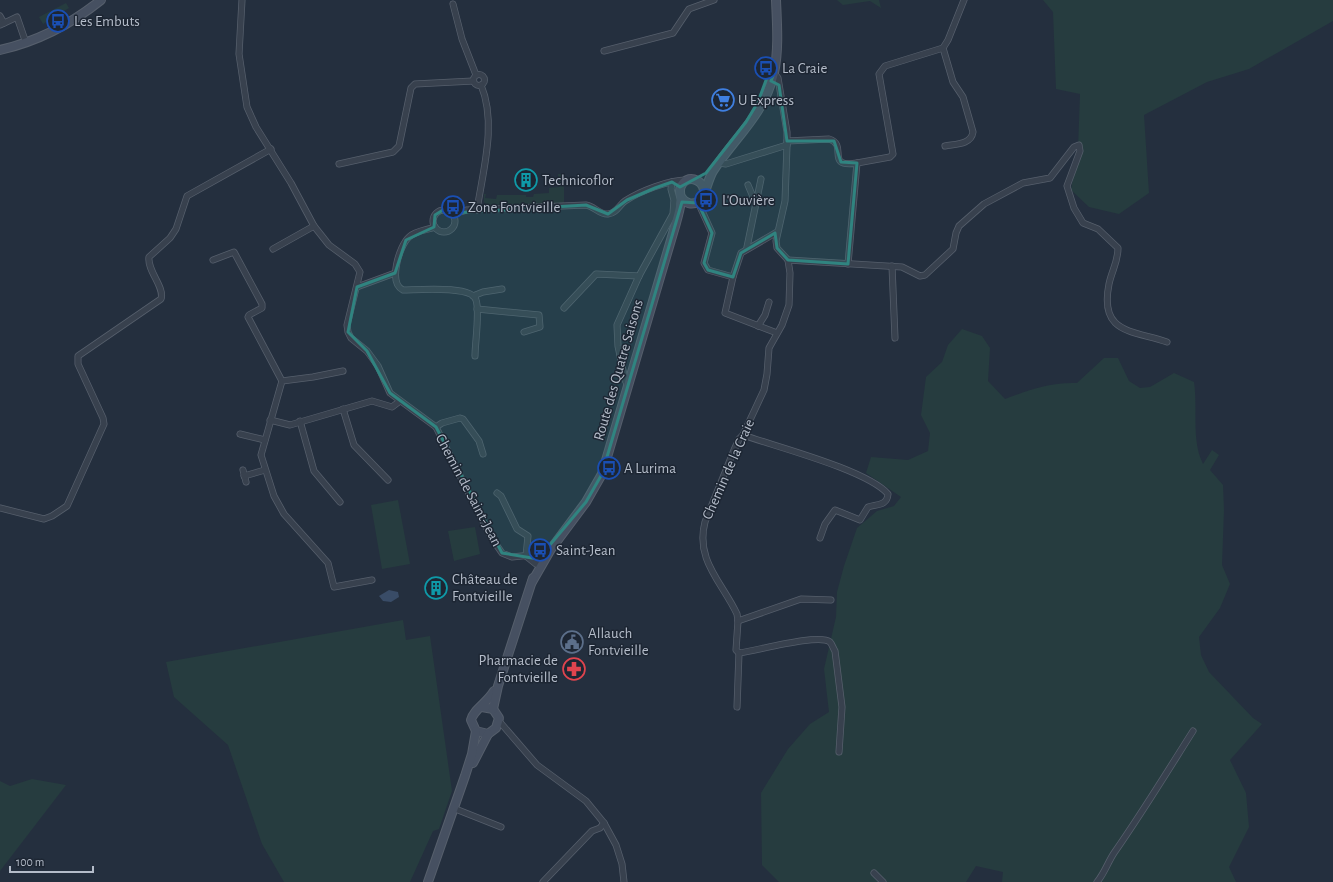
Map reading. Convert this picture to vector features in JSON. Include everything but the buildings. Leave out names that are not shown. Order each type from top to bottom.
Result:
[{"type":"main road","points":[[0,50],[26,43],[62,27],[100,0]]},
{"type":"main road","points":[[720,162],[756,116],[770,82],[772,48],[771,0]]},
{"type":"main road","points":[[695,203],[685,202],[680,193],[681,185],[706,173],[746,122],[758,102],[771,73],[777,47],[776,0]]},
{"type":"main road","name":"Route des Quatre Saisons","points":[[676,223],[695,203],[703,197],[704,190],[710,176],[720,162]]},
{"type":"main road","points":[[692,180],[702,184],[704,190]]},
{"type":"main road","name":"Route des Quatre Saisons","points":[[493,710],[498,686],[539,563],[586,502],[602,474],[676,223],[680,193]]},
{"type":"main road","name":"Route des Quatre Saisons","points":[[428,882],[472,754],[476,731],[472,724],[472,716],[482,707],[498,686]]},
{"type":"main road","points":[[482,707],[493,710],[498,715],[499,721]]},
{"type":"main road","name":"Route des Quatre Saisons","points":[[465,776],[499,721]]},
{"type":"main road","points":[[476,731],[491,733]]},
{"type":"street","points":[[242,0],[239,54],[247,107],[256,127],[272,149],[314,226],[329,245],[358,268],[360,276],[347,325],[351,338],[367,351],[378,366],[390,393],[436,426],[460,418],[479,441],[483,454]]},
{"type":"street","points":[[604,51],[673,33],[689,9],[714,0]]},
{"type":"street","points":[[720,162],[726,164],[787,143],[829,139],[834,141],[837,145],[838,158],[845,165],[890,157],[893,154],[879,74],[881,69],[884,66],[943,48],[948,40],[964,0]]},
{"type":"street","points":[[453,4],[474,78],[477,85],[481,85]]},
{"type":"street","points":[[0,16],[2,24],[17,17],[26,43]]},
{"type":"street","points":[[943,48],[953,82],[963,97],[973,132],[972,137],[968,142],[945,146]]},
{"type":"street","name":"Chemin de la Craie","points":[[737,707],[739,653],[736,650],[738,621],[731,601],[707,562],[703,552],[702,533],[734,450],[739,439],[743,436],[764,390],[769,348],[789,305],[790,272],[788,260],[777,248],[777,232],[785,201],[787,143],[778,78],[771,73]]},
{"type":"street","points":[[339,164],[393,152],[399,146],[411,88],[415,84],[474,78],[480,74],[484,81],[481,85],[489,113],[488,134],[477,210]]},
{"type":"street","points":[[770,82],[779,85]]},
{"type":"street","points":[[788,260],[892,266],[909,269],[920,276],[927,274],[954,249],[956,233],[959,226],[984,204],[1023,183],[1050,178],[1074,147],[1079,145],[1080,151],[1067,186],[1074,208],[1083,223],[1098,229],[1118,248],[1118,260],[1109,285],[1108,304],[1110,316],[1116,325],[1136,334],[1150,336],[1167,342]]},
{"type":"street","points":[[0,508],[44,519],[52,516],[67,506],[104,424],[103,418],[78,364],[78,356],[161,299],[162,291],[148,262],[149,257],[159,249],[176,229],[187,196],[272,149]]},
{"type":"street","points":[[848,264],[857,163]]},
{"type":"street","points":[[747,247],[761,179]]},
{"type":"street","points":[[451,214],[454,223],[450,229],[440,231],[435,227],[433,218],[437,213],[443,210],[451,214],[477,210],[586,205],[593,206],[604,214],[608,214],[614,213],[627,200],[672,182],[692,180]]},
{"type":"street","points":[[672,182],[680,193]]},
{"type":"street","points":[[629,386],[625,380],[618,346],[617,326],[639,276],[673,214],[674,200],[671,189],[672,182]]},
{"type":"street","points":[[748,185],[756,204]]},
{"type":"street","points":[[695,203],[712,233],[704,266],[708,270],[733,277]]},
{"type":"street","points":[[273,249],[314,226]]},
{"type":"street","points":[[435,227],[414,234],[406,240],[399,254],[395,272],[398,286],[403,290],[448,290],[470,293],[476,300],[477,309],[475,356]]},
{"type":"street","points":[[777,232],[747,247],[741,253],[733,277],[725,313],[777,333]]},
{"type":"street","points":[[213,260],[234,252],[262,304],[262,308],[249,315],[248,318],[282,380],[261,455],[274,496],[284,514],[328,563],[334,587],[372,580]]},
{"type":"street","points":[[892,266],[895,338]]},
{"type":"street","points":[[357,287],[395,272]]},
{"type":"street","points":[[564,308],[596,274],[639,276]]},
{"type":"street","points":[[473,296],[483,292],[502,289]]},
{"type":"street","points":[[758,326],[765,314],[768,302]]},
{"type":"street","points":[[477,309],[539,315],[540,327],[524,332]]},
{"type":"street","points":[[282,380],[313,377],[343,371]]},
{"type":"street","points":[[270,420],[290,425],[372,401],[392,407],[400,401]]},
{"type":"street","points":[[343,409],[354,445],[388,480]]},
{"type":"street","points":[[300,421],[314,471],[340,502]]},
{"type":"street","name":"Chemin de Saint-Jean","points":[[436,426],[472,500],[502,553],[512,557],[531,555],[539,563]]},
{"type":"street","points":[[240,434],[265,440]]},
{"type":"street","points":[[743,436],[838,467],[878,486],[888,494],[884,503],[868,507],[860,520],[835,510],[825,524],[820,538]]},
{"type":"street","points":[[243,470],[245,479],[265,470]]},
{"type":"street","points":[[497,493],[517,528],[528,536],[526,556]]},
{"type":"street","points":[[738,621],[801,599],[831,600]]},
{"type":"street","points":[[739,653],[803,640],[826,641],[831,643],[835,651],[842,707],[839,752]]},
{"type":"street","points":[[499,721],[536,765],[586,801],[604,823],[620,858],[624,882]]},
{"type":"street","points":[[491,733],[507,731]]},
{"type":"street","points":[[1097,882],[1113,855],[1146,808],[1152,794],[1193,731]]},
{"type":"street","points":[[453,808],[502,827]]},
{"type":"street","points":[[543,882],[592,832],[600,828],[604,823]]},
{"type":"street","points":[[874,873],[883,882]]},
{"type":"highlighted area","points":[[769,72],[774,73],[771,81],[779,85],[787,141],[834,141],[841,162],[857,163],[848,264],[788,260],[777,248],[775,233],[741,253],[733,277],[708,270],[704,263],[712,233],[698,203],[682,202],[602,474],[586,502],[538,559],[502,553],[436,427],[390,393],[367,351],[348,332],[357,287],[395,273],[406,240],[434,227],[435,215],[443,210],[452,213],[586,205],[608,214],[627,200],[655,188],[672,182],[680,187],[706,173],[746,122],[758,102]]},
{"type":"green space","points":[[837,0],[879,0],[881,8],[870,1],[843,5]]},
{"type":"green space","points":[[1043,0],[1333,0],[1333,21],[1249,69],[1207,82],[1144,115],[1149,193],[1119,214],[1089,207],[1071,190],[1078,149],[1080,94],[1056,89],[1053,12]]},
{"type":"green space","points":[[66,3],[69,8],[43,24],[39,17]]},
{"type":"green space","points":[[558,174],[564,174],[564,203],[487,205],[484,202],[484,194],[486,194],[485,198],[496,199],[497,195],[526,195],[526,197],[533,197],[534,194],[549,193],[549,188],[559,187]]},
{"type":"green space","points":[[962,329],[982,336],[990,348],[988,381],[1005,399],[1049,385],[1077,383],[1104,358],[1118,358],[1129,381],[1140,388],[1150,387],[1174,373],[1194,382],[1196,435],[1199,455],[1203,464],[1212,450],[1219,455],[1210,470],[1223,485],[1224,510],[1222,565],[1230,584],[1220,608],[1199,637],[1201,655],[1209,672],[1253,718],[1262,724],[1230,760],[1246,793],[1249,827],[1229,867],[1236,882],[1002,882],[1003,872],[976,866],[966,882],[779,882],[762,865],[761,793],[788,749],[810,724],[829,712],[824,669],[836,617],[837,592],[857,528],[877,511],[894,506],[901,497],[866,473],[871,457],[908,460],[928,451],[930,433],[921,415],[926,377],[942,362],[948,345]]},
{"type":"green space","points":[[398,500],[410,564],[382,569],[371,505]]},
{"type":"green space","points":[[475,527],[480,554],[454,561],[448,531]]},
{"type":"green space","points":[[403,620],[406,640],[430,636],[452,791],[439,829],[433,831],[410,882],[284,882],[262,844],[228,745],[174,697],[166,662]]},
{"type":"green space","points":[[32,779],[66,785],[0,871],[0,781],[10,786]]},
{"type":"water","points":[[389,590],[398,592],[399,597],[391,602],[383,601],[379,596]]},
{"type":"place","name":"Les Embuts","points":[[58,21]]},
{"type":"place","name":"La Craie","points":[[766,68]]},
{"type":"place","name":"U Express","points":[[723,100]]},
{"type":"place","name":"Technicoflor","points":[[526,180]]},
{"type":"place","name":"L'Ouvière","points":[[706,200]]},
{"type":"place","name":"Zone Fontvieille","points":[[453,207]]},
{"type":"place","name":"A Lurima","points":[[609,468]]},
{"type":"place","name":"Saint-Jean","points":[[540,550]]},
{"type":"place","name":"Château de Fontvieille","points":[[436,588]]},
{"type":"place","name":"Allauch Fontvieille","points":[[572,642]]},
{"type":"place","name":"Pharmacie de Fontvieille","points":[[574,669]]}]
